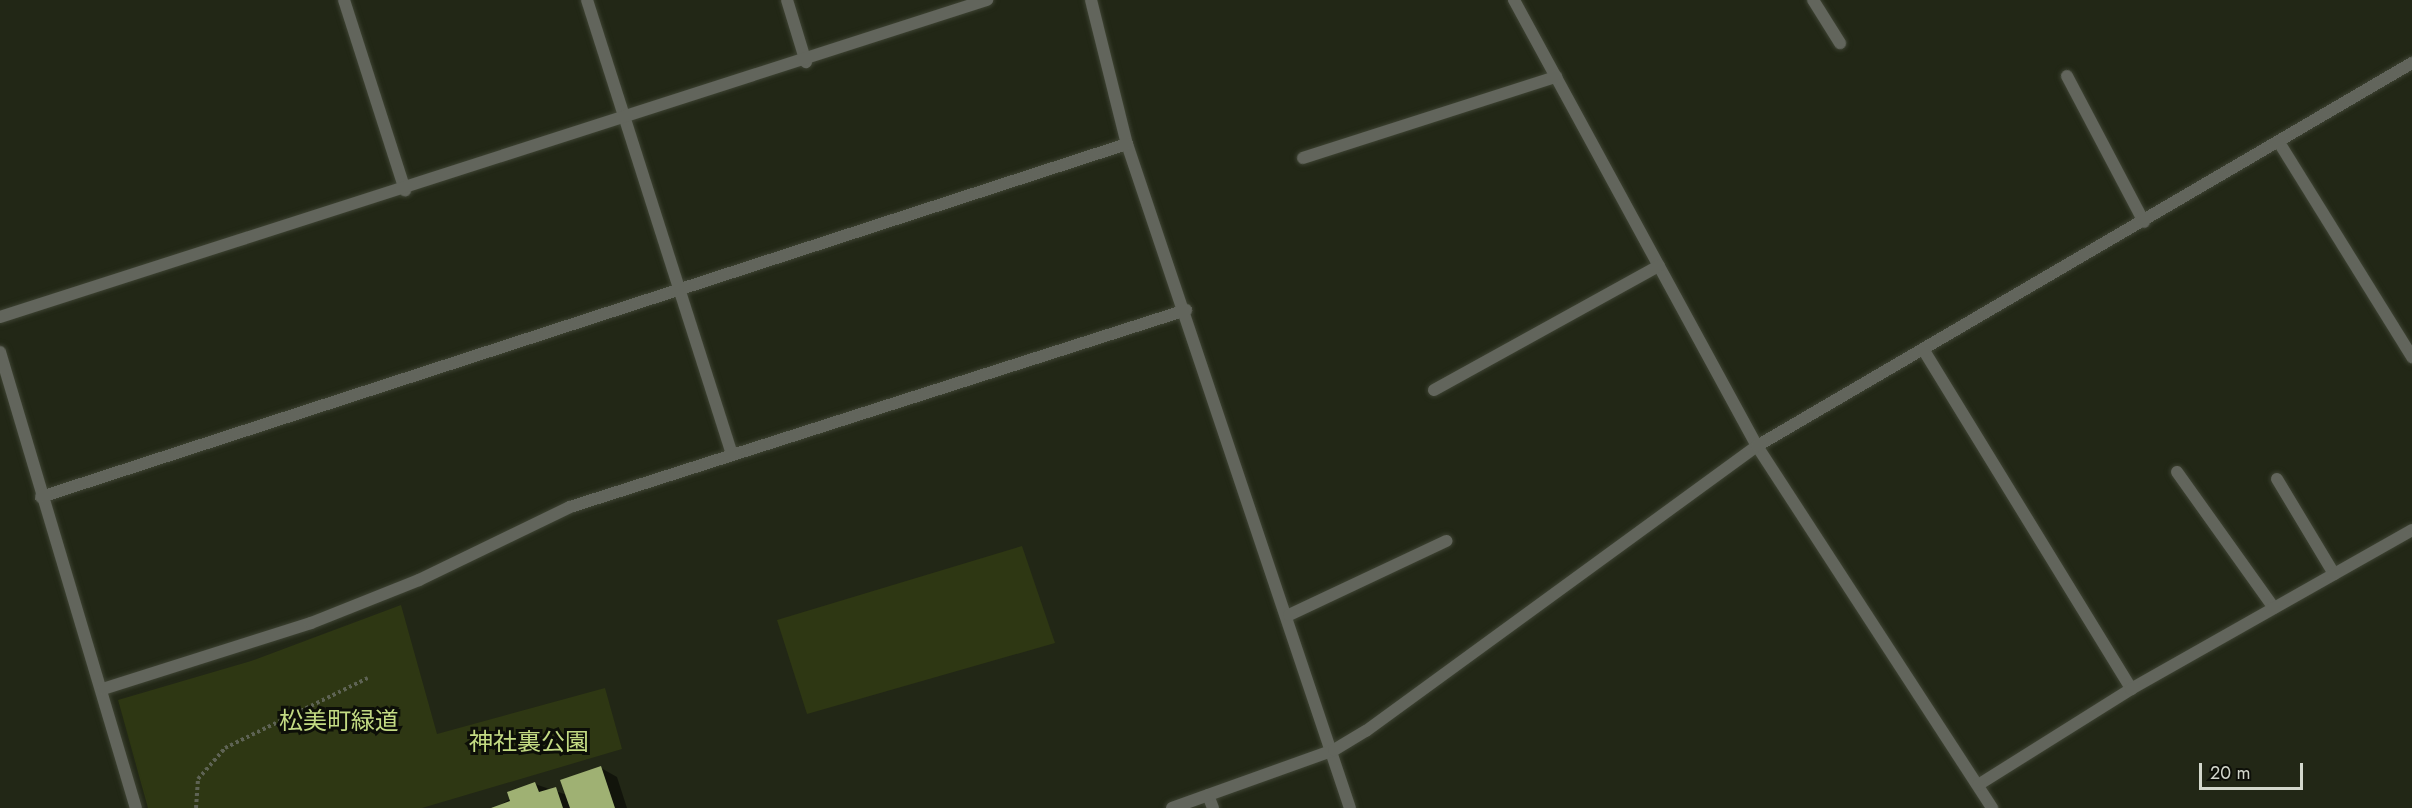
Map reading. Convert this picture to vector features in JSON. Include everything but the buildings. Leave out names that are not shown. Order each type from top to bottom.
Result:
[{"type":"street","points":[[344,0],[405,190]]},
{"type":"street","points":[[587,0],[731,452]]},
{"type":"street","points":[[787,0],[806,62]]},
{"type":"street","points":[[0,317],[806,62],[987,0]]},
{"type":"street","points":[[1090,0],[1127,144],[1186,310],[1289,615],[1334,750],[1350,808]]},
{"type":"street","points":[[1514,0],[1757,446],[1992,808]]},
{"type":"street","points":[[1813,0],[1840,43]]},
{"type":"street","points":[[1172,808],[1334,750],[1757,446],[2280,144],[2412,63]]},
{"type":"street","points":[[2067,76],[2144,222]]},
{"type":"street","points":[[1303,158],[1557,77]]},
{"type":"street","points":[[41,497],[1127,144]]},
{"type":"street","points":[[2280,144],[2412,357]]},
{"type":"street","points":[[1434,390],[1659,266]]},
{"type":"street","points":[[102,688],[311,622],[419,580],[570,507],[731,452],[1186,310]]},
{"type":"street","points":[[1923,349],[2131,689]]},
{"type":"street","points":[[0,352],[41,497],[102,688],[136,808]]},
{"type":"street","points":[[2177,472],[2274,608]]},
{"type":"street","points":[[2277,479],[2334,574]]},
{"type":"street","points":[[1978,785],[2131,689],[2412,530]]},
{"type":"street","points":[[1289,615],[1446,541]]},
{"type":"street","points":[[1208,795],[1213,808]]},
{"type":"path","points":[[196,808],[198,779],[225,748],[368,678]]},
{"type":"green space","points":[[1022,546],[1055,643],[807,714],[777,620]]},
{"type":"green space","name":"松美町緑道","points":[[401,605],[437,734],[605,688],[622,749],[422,808],[148,808],[118,700],[251,661]]},
{"type":"park label","name":"神社裏公園","points":[[529,742]]}]
